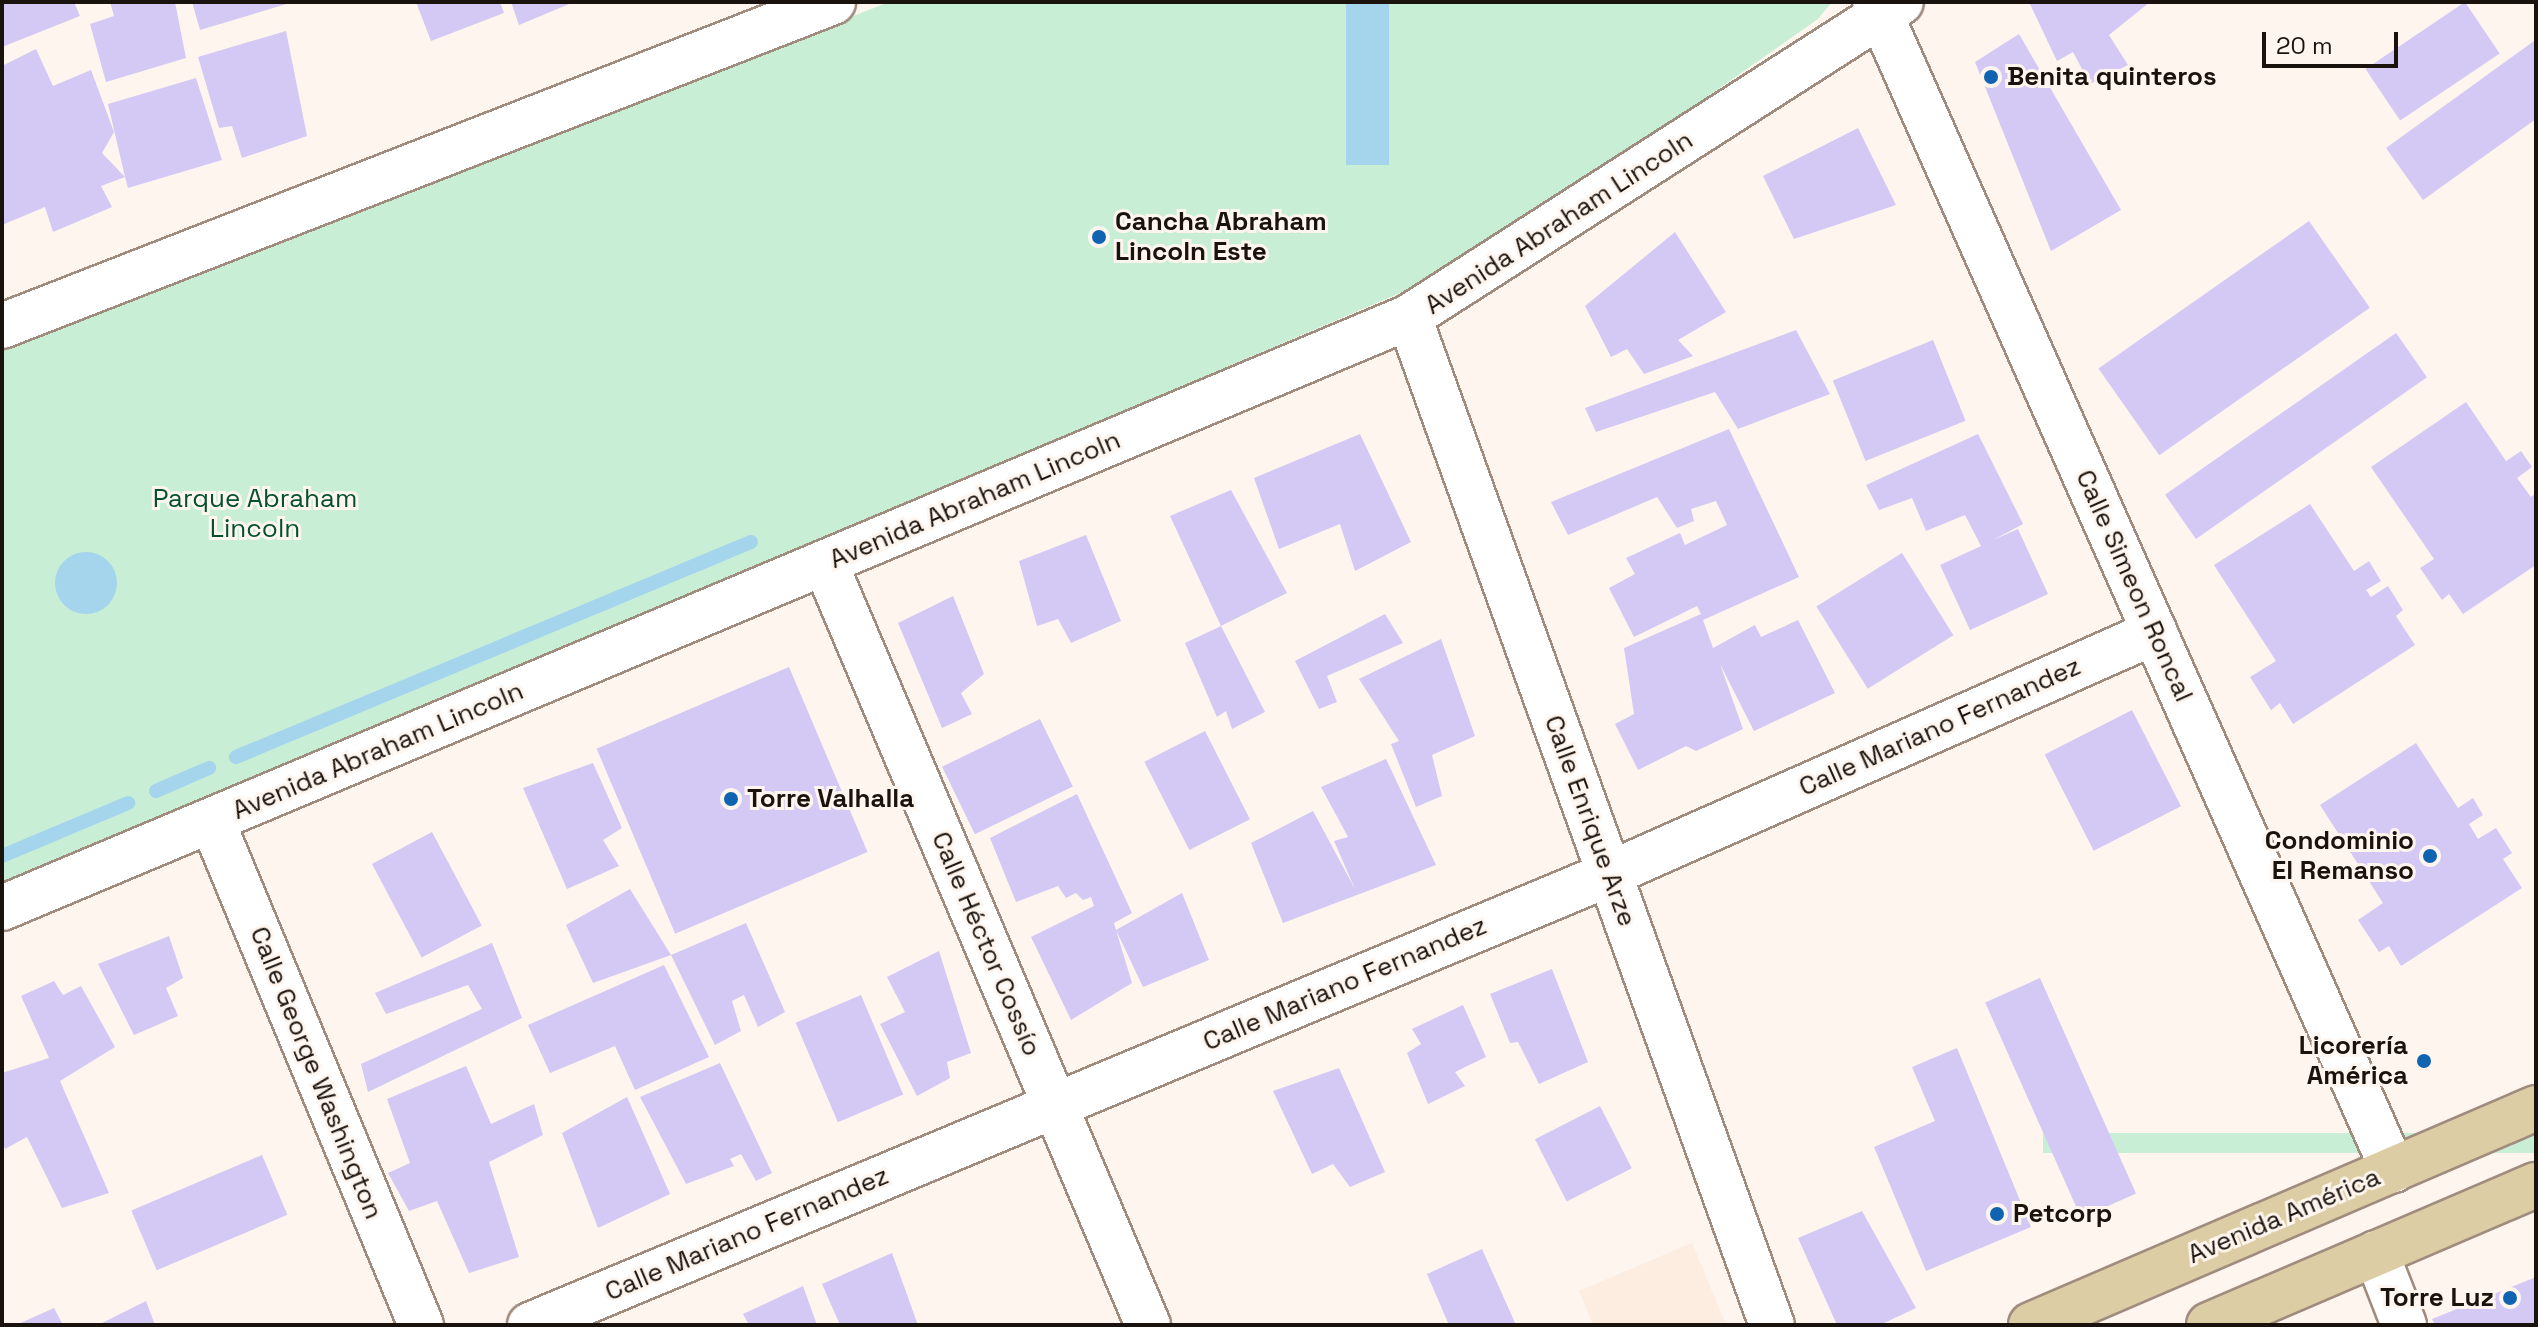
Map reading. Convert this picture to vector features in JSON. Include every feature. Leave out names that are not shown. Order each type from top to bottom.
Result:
[{"type":"main road","name":"Avenida América","points":[[2031,1325],[2536,1108]]},
{"type":"main road","points":[[2209,1325],[2536,1185]]},
{"type":"street","points":[[2,326],[833,2]]},
{"type":"street","name":"Avenida Abraham Lincoln","points":[[2,908],[1409,317],[1885,6]]},
{"type":"street","name":"Calle Simeon Roncal","points":[[1885,6],[2155,632],[2393,1170]]},
{"type":"street","name":"Calle Enrique Arze","points":[[1409,317],[1772,1325]]},
{"type":"street","name":"Calle Héctor Cossío","points":[[825,563],[1148,1325]]},
{"type":"street","name":"Calle Mariano Fernandez","points":[[530,1325],[1609,874],[2155,632]]},
{"type":"street","name":"Calle George Washington","points":[[212,821],[421,1325]]},
{"type":"street","points":[[2376,1253],[2404,1325]]},
{"type":"shaded area","points":[[1692,1243],[1726,1325],[1593,1325],[1579,1291]]},
{"type":"green space","name":"Parque Abraham Lincoln","points":[[889,2],[1832,2],[1818,19],[1517,230],[1426,282],[2,889],[2,350]]},
{"type":"green space","points":[[2043,1133],[2536,1133],[2536,1153],[2043,1153]]},
{"type":"water","points":[[1346,2],[1389,2],[1389,165],[1346,165]]},
{"type":"water","points":[[86,552],[98,554],[108,561],[115,571],[115,595],[108,605],[98,612],[86,614],[74,612],[64,605],[57,595],[55,583],[57,571],[64,561],[74,554]]},
{"type":"building","points":[[2,2],[74,2],[80,16],[2,47]]},
{"type":"building","points":[[110,2],[175,2],[186,58],[106,82],[90,24],[114,16]]},
{"type":"building","points":[[192,2],[290,2],[290,3],[200,30]]},
{"type":"building","points":[[416,2],[500,2],[504,13],[431,41]]},
{"type":"building","points":[[511,2],[574,2],[519,25]]},
{"type":"building","points":[[2029,2],[2150,2],[2109,35],[2128,65],[2090,84],[2073,52],[2057,61]]},
{"type":"building","points":[[2465,2],[2500,53],[2400,121],[2366,69]]},
{"type":"building","points":[[286,31],[307,136],[242,158],[232,126],[219,128],[198,57]]},
{"type":"building","points":[[2019,34],[2121,210],[2051,251],[1975,62]]},
{"type":"building","points":[[2534,41],[2536,119],[2423,200],[2386,148]]},
{"type":"building","points":[[36,49],[53,86],[91,70],[114,132],[102,153],[125,177],[101,186],[112,207],[53,232],[45,207],[2,225],[2,66]]},
{"type":"building","points":[[196,78],[222,160],[128,188],[108,104]]},
{"type":"building","points":[[1858,128],[1896,205],[1794,239],[1763,176]]},
{"type":"building","points":[[2309,221],[2370,308],[2159,455],[2098,368]]},
{"type":"building","points":[[1675,232],[1726,312],[1678,340],[1693,356],[1644,374],[1627,349],[1611,357],[1585,306]]},
{"type":"building","points":[[1796,330],[1830,394],[1738,429],[1715,392],[1596,432],[1585,408]]},
{"type":"building","points":[[2396,333],[2427,377],[2196,539],[2165,495]]},
{"type":"building","points":[[1933,340],[1966,421],[1865,461],[1833,380]]},
{"type":"building","points":[[2466,402],[2506,461],[2521,451],[2532,467],[2517,478],[2531,497],[2536,493],[2536,565],[2463,614],[2449,594],[2442,600],[2420,568],[2434,559],[2371,467]]},
{"type":"building","points":[[1729,429],[1799,577],[1703,620],[1713,648],[1755,625],[1761,637],[1798,620],[1835,693],[1754,731],[1720,664],[1743,729],[1696,751],[1686,746],[1638,770],[1615,724],[1634,714],[1624,648],[1701,614],[1697,606],[1634,637],[1609,588],[1635,574],[1626,558],[1680,533],[1685,545],[1727,525],[1716,501],[1691,509],[1694,521],[1677,528],[1657,497],[1568,535],[1551,502]]},
{"type":"building","points":[[1360,434],[1411,542],[1355,571],[1340,524],[1279,549],[1254,478]]},
{"type":"building","points":[[1978,434],[2023,524],[1993,540],[2018,529],[2048,594],[1970,630],[1940,565],[1981,546],[1965,515],[1926,531],[1912,498],[1879,510],[1866,485]]},
{"type":"building","points":[[1231,490],[1287,593],[1221,626],[1170,516]]},
{"type":"building","points":[[2310,504],[2354,571],[2369,561],[2381,581],[2366,590],[2371,597],[2388,586],[2403,610],[2396,616],[2415,645],[2293,724],[2280,703],[2271,710],[2250,677],[2276,661],[2214,565]]},
{"type":"building","points":[[1086,535],[1121,621],[1071,643],[1058,619],[1037,626],[1019,561]]},
{"type":"building","points":[[1902,553],[1953,635],[1868,689],[1816,607]]},
{"type":"building","points":[[953,596],[984,674],[961,693],[972,714],[942,728],[898,623]]},
{"type":"building","points":[[1385,614],[1403,643],[1327,676],[1337,702],[1319,709],[1295,661]]},
{"type":"building","points":[[1221,626],[1265,712],[1232,729],[1226,711],[1217,717],[1185,643]]},
{"type":"building","points":[[1441,639],[1475,736],[1432,755],[1442,796],[1416,807],[1391,744],[1399,741],[1359,679]]},
{"type":"building","name":"Torre Valhalla","points":[[789,667],[868,852],[675,934],[597,749]]},
{"type":"building","points":[[2132,710],[2181,806],[2094,851],[2045,754]]},
{"type":"building","points":[[1040,719],[1073,786],[975,834],[942,767]]},
{"type":"building","points":[[1205,731],[1250,819],[1189,850],[1144,762]]},
{"type":"building","name":"Condominio El Remanso","points":[[2416,743],[2458,808],[2473,798],[2483,815],[2469,824],[2478,839],[2496,828],[2512,853],[2503,859],[2522,888],[2401,966],[2389,946],[2379,952],[2358,920],[2383,903],[2320,805]]},
{"type":"building","points":[[1386,759],[1436,865],[1283,923],[1251,843],[1313,811],[1355,889],[1334,841],[1348,837],[1321,787]]},
{"type":"building","points":[[593,763],[622,828],[603,840],[619,866],[567,889],[523,788]]},
{"type":"building","points":[[1077,794],[1132,913],[1114,923],[1132,983],[1071,1020],[1031,937],[1094,906],[1091,897],[1083,900],[1076,893],[1066,898],[1058,886],[1016,902],[990,838]]},
{"type":"building","points":[[432,832],[482,926],[422,958],[372,864]]},
{"type":"building","points":[[630,889],[671,955],[593,983],[566,925]]},
{"type":"building","points":[[1182,893],[1209,960],[1143,987],[1116,930]]},
{"type":"building","points":[[746,923],[785,1012],[758,1027],[744,995],[732,1001],[741,1031],[715,1045],[671,955]]},
{"type":"building","points":[[169,936],[183,978],[166,988],[178,1016],[134,1035],[98,964]]},
{"type":"building","points":[[492,943],[522,1018],[368,1092],[361,1064],[482,1009],[468,985],[386,1014],[375,993]]},
{"type":"building","points":[[939,951],[971,1053],[947,1062],[950,1078],[917,1096],[880,1024],[905,1012],[887,977]]},
{"type":"building","points":[[664,965],[709,1057],[635,1090],[615,1046],[550,1073],[528,1025]]},
{"type":"building","points":[[1552,969],[1588,1062],[1539,1084],[1518,1042],[1510,1043],[1490,994]]},
{"type":"building","points":[[2040,978],[2136,1194],[2081,1218],[1985,1002]]},
{"type":"building","points":[[54,981],[63,995],[81,986],[115,1047],[60,1081],[109,1193],[62,1208],[27,1137],[5,1149],[2,1141],[2,1073],[49,1058],[21,996]]},
{"type":"building","points":[[861,995],[903,1094],[838,1122],[796,1023]]},
{"type":"building","points":[[1463,1005],[1486,1057],[1455,1072],[1465,1086],[1428,1104],[1407,1053],[1421,1044],[1412,1029]]},
{"type":"building","points":[[1957,1048],[2031,1227],[1926,1271],[1874,1147],[1935,1121],[1912,1067]]},
{"type":"building","points":[[720,1063],[772,1173],[756,1181],[741,1154],[730,1159],[734,1166],[686,1184],[640,1097]]},
{"type":"building","points":[[466,1066],[491,1124],[534,1104],[543,1135],[489,1162],[519,1257],[469,1273],[437,1201],[409,1211],[388,1173],[410,1163],[387,1099]]},
{"type":"building","points":[[1339,1068],[1385,1172],[1350,1187],[1333,1164],[1312,1174],[1273,1091]]},
{"type":"building","points":[[627,1097],[670,1194],[598,1228],[562,1133]]},
{"type":"building","points":[[1600,1106],[1632,1168],[1567,1202],[1535,1139]]},
{"type":"building","points":[[262,1155],[287,1215],[157,1270],[131,1210]]},
{"type":"building","points":[[1862,1211],[1916,1308],[1880,1325],[1837,1325],[1798,1238]]},
{"type":"building","points":[[1482,1249],[1516,1325],[1449,1325],[1427,1274]]},
{"type":"building","points":[[892,1253],[918,1325],[840,1325],[822,1284]]},
{"type":"building","name":"Torre Luz","points":[[2536,1277],[2536,1325],[2435,1325],[2432,1319]]},
{"type":"building","points":[[803,1286],[817,1325],[749,1325],[743,1314]]},
{"type":"building","points":[[146,1301],[155,1325],[98,1325]]},
{"type":"building","points":[[54,1308],[63,1325],[16,1325]]},
{"type":"waterway","points":[[236,757],[751,542]]},
{"type":"waterway","points":[[156,791],[209,768]]},
{"type":"waterway","points":[[2,856],[128,803]]},
{"type":"place","name":"Benita quinteros","points":[[1991,77]]},
{"type":"place","name":"Cancha Abraham Lincoln Este","points":[[1099,237]]},
{"type":"place","name":"Torre Valhalla","points":[[731,799]]},
{"type":"place","name":"Condominio El Remanso","points":[[2430,856]]},
{"type":"place","name":"Licorería América","points":[[2424,1061]]},
{"type":"place","name":"Petcorp","points":[[1997,1214]]},
{"type":"place","name":"Torre Luz","points":[[2510,1298]]}]
